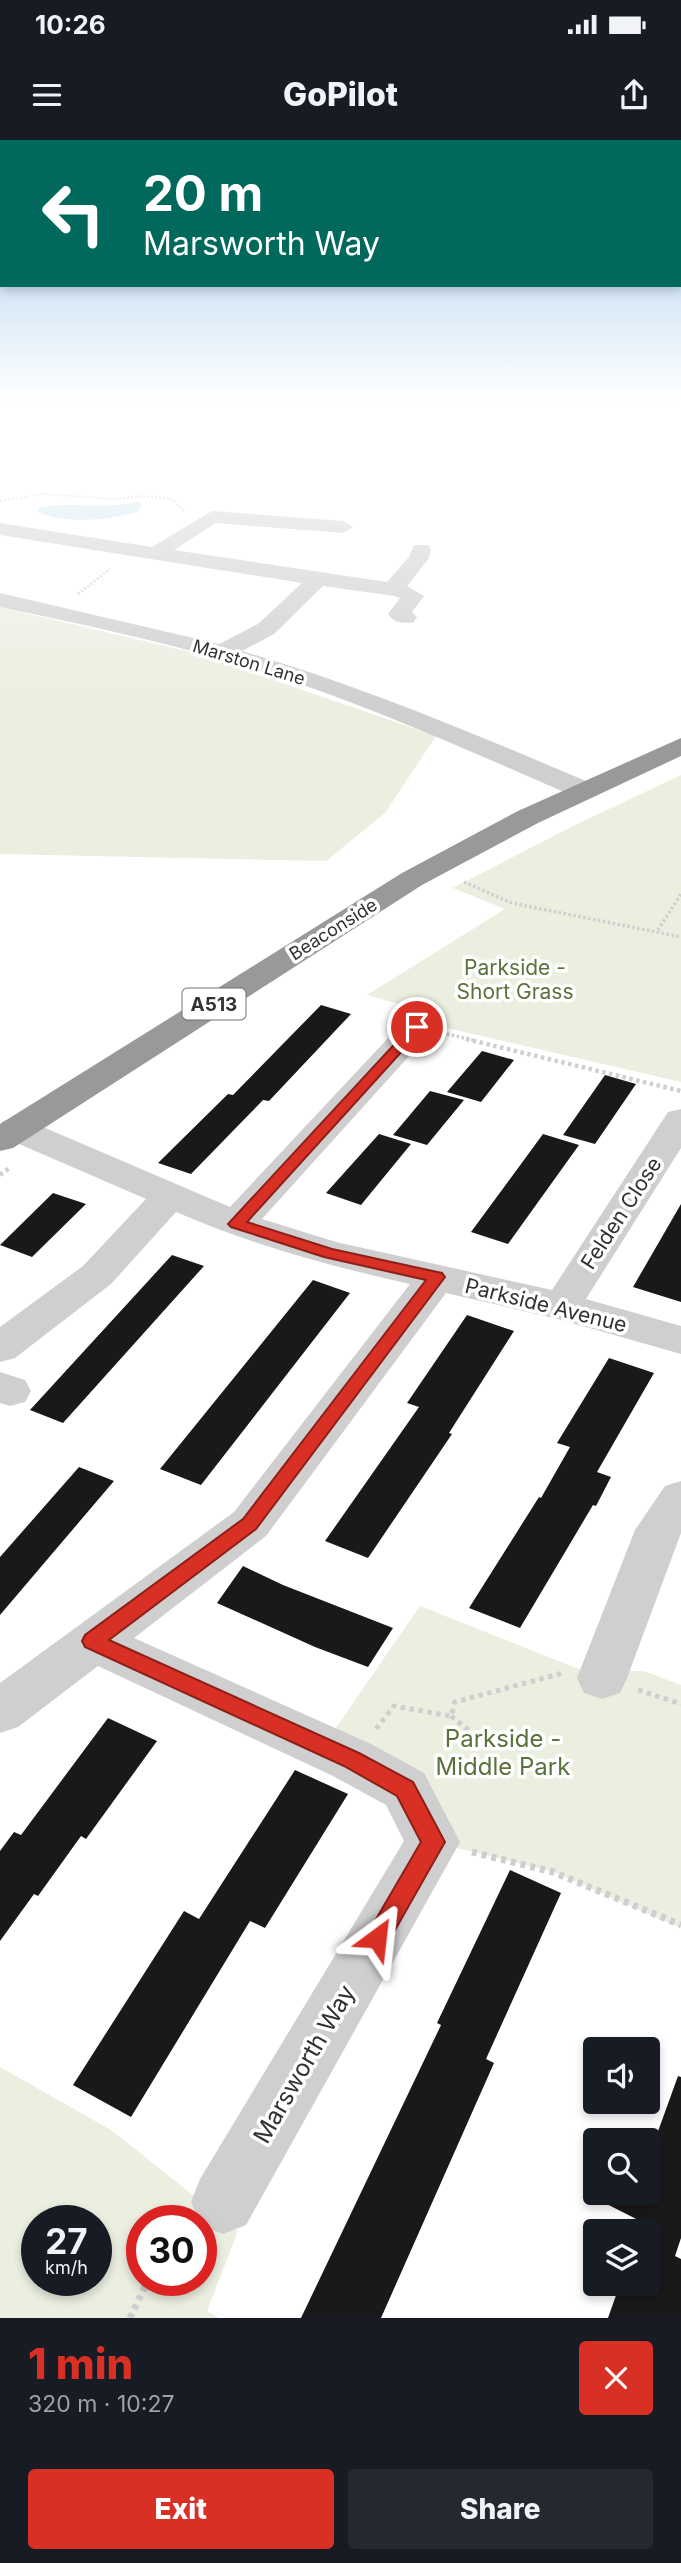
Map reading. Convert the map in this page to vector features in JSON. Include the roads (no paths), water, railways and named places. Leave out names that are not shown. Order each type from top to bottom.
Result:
[{"type":"highway","name":"Beaconside","points":[[8,1134],[412,879],[583,790],[681,746]]},
{"type":"street","points":[[158,552],[212,517],[342,527]]},
{"type":"street","points":[[0,529],[158,552],[317,580],[396,589],[413,596],[399,614],[406,617]]},
{"type":"street","points":[[396,589],[419,558],[421,549]]},
{"type":"street","points":[[222,652],[266,629],[317,580]]},
{"type":"street","name":"Marston Lane","points":[[0,600],[222,652],[376,704],[583,790]]},
{"type":"street","points":[[236,1224],[417,1027]]},
{"type":"street","name":"Felden Close","points":[[562,1306],[681,1120]]},
{"type":"street","name":"Parkside Avenue","points":[[8,1134],[236,1224],[329,1253],[562,1306],[681,1340]]},
{"type":"street","points":[[0,1348],[97,1275],[170,1196]]},
{"type":"street","points":[[0,1712],[250,1524],[437,1277]]},
{"type":"street","points":[[602,1678],[658,1530],[681,1498]]},
{"type":"street","name":"Marsworth Way","points":[[92,1641],[352,1760],[405,1789],[433,1842],[223,2202]]},
{"type":"water","points":[[141,506],[138,512],[100,519],[75,520],[38,512],[38,508]]},
{"type":"park label","name":"Parkside - Short Grass","points":[[515,979]]},
{"type":"park label","name":"Parkside - Middle Park","points":[[503,1752]]}]
